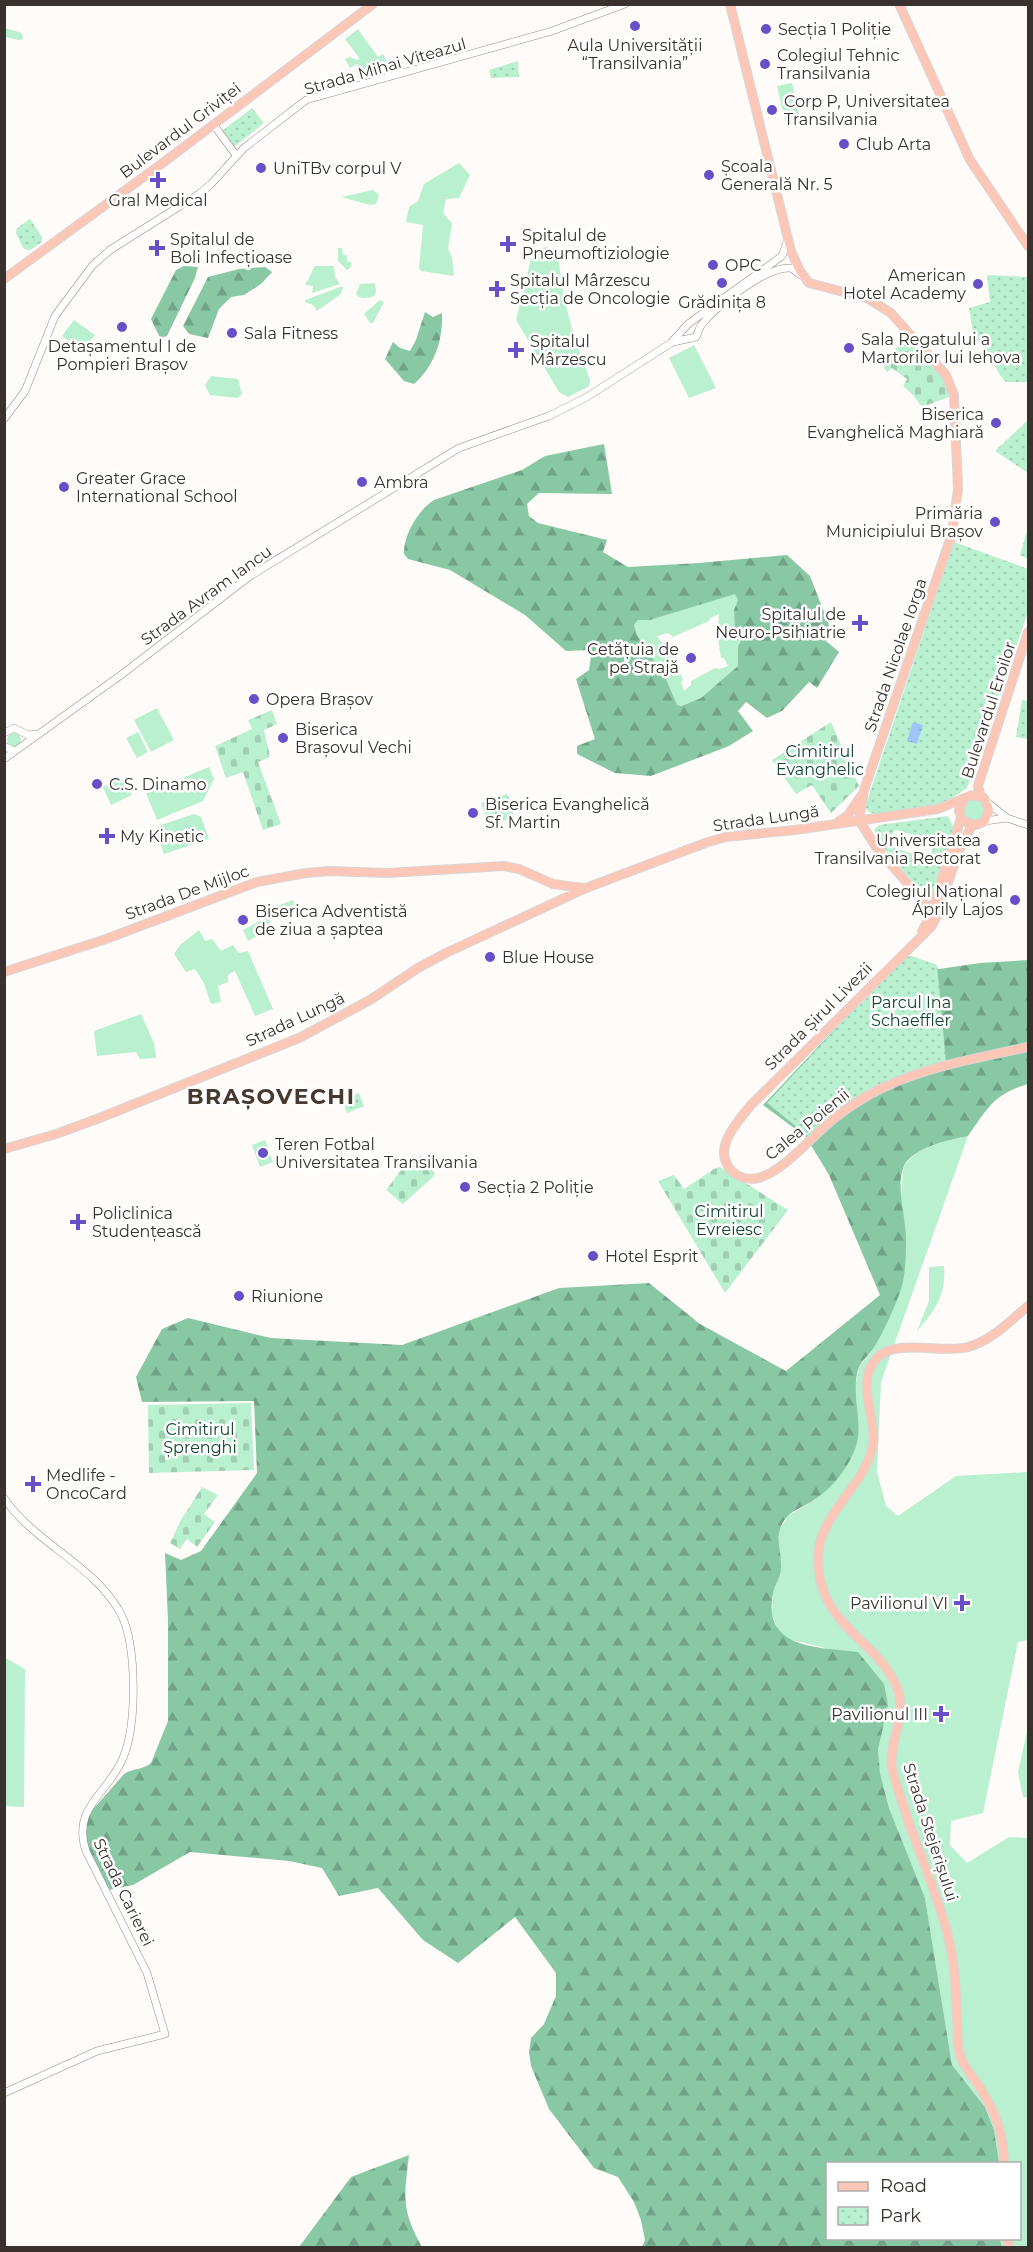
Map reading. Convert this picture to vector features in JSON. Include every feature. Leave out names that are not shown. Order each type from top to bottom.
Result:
[{"type":"main road","name":"Bulevardul Griviței","points":[[4,279],[38,257],[373,4]]},
{"type":"main road","points":[[730,4],[788,236],[794,258],[804,277]]},
{"type":"main road","points":[[899,4],[970,160],[1029,246]]},
{"type":"main road","name":"Strada Nicolae Iorga","points":[[804,277],[816,285],[881,305],[895,316],[946,375],[954,395],[958,489],[952,534],[864,790],[859,820]]},
{"type":"main road","name":"Bulevardul Eroilor","points":[[983,799],[978,786],[1029,632]]},
{"type":"main road","points":[[835,824],[848,815],[864,790]]},
{"type":"main road","points":[[938,809],[972,795],[983,799],[989,813],[985,821],[972,825],[938,902]]},
{"type":"main road","points":[[934,914],[960,817],[960,807],[964,800]]},
{"type":"main road","points":[[938,809],[948,809],[972,825]]},
{"type":"main road","name":"Strada Lungă","points":[[4,1149],[97,1119],[299,1038],[370,1000],[427,962],[586,888],[718,839],[938,809]]},
{"type":"main road","points":[[859,820],[876,847],[934,914]]},
{"type":"main road","name":"Strada De Mijloc","points":[[4,972],[106,939],[243,886],[289,876],[330,871],[387,873],[504,866],[519,869],[562,886]]},
{"type":"main road","points":[[559,900],[562,886]]},
{"type":"main road","name":"Strada Lungă","points":[[562,886],[586,888]]},
{"type":"main road","points":[[921,898],[938,902]]},
{"type":"main road","name":"Strada Șirul Livezii","points":[[741,1116],[931,927],[934,914]]},
{"type":"main road","name":"Calea Poienii","points":[[741,1116],[725,1143],[725,1160],[738,1176],[747,1179],[757,1178],[779,1167],[843,1111],[891,1084],[934,1068],[1029,1047]]},
{"type":"main road","name":"Strada Stejerișului","points":[[1004,2162],[1002,2134],[995,2112],[961,2058],[957,2034],[954,1972],[948,1938],[894,1776],[892,1744],[899,1716],[900,1697],[891,1675],[840,1619],[823,1592],[818,1556],[826,1527],[858,1478],[871,1452],[873,1428],[866,1383],[870,1369],[877,1358],[896,1349],[958,1349],[975,1345],[1000,1330],[1029,1306]]},
{"type":"street","name":"Strada Mihai Viteazul","points":[[4,419],[25,391],[56,316],[92,266],[110,250],[204,190],[236,155],[306,100],[463,57],[591,18],[625,4]]},
{"type":"street","points":[[213,124],[236,155]]},
{"type":"street","points":[[788,236],[782,256],[686,326],[686,333],[696,337],[699,329],[733,296],[775,270],[791,268],[804,277]]},
{"type":"street","points":[[692,323],[699,329]]},
{"type":"street","name":"Strada Avram Iancu","points":[[14,751],[121,675],[250,576],[468,444],[549,416],[585,398],[686,333]]},
{"type":"street","points":[[4,733],[14,728],[30,736],[41,732]]},
{"type":"street","points":[[23,733],[25,741],[23,746]]},
{"type":"street","points":[[4,746],[14,751],[4,759]]},
{"type":"street","points":[[983,799],[1007,818],[1029,825]]},
{"type":"street","points":[[985,821],[1007,818]]},
{"type":"street","name":"Strada Carierei","points":[[4,1498],[16,1514],[99,1585],[117,1607],[128,1633],[132,1650],[130,1737],[119,1767],[85,1815],[82,1836],[86,1851],[147,1973],[165,2034],[97,2051],[4,2092]]},
{"type":"green space","points":[[5,28],[22,33],[23,39],[5,37]]},
{"type":"green space","points":[[358,29],[378,57],[383,54],[388,64],[378,66],[378,75],[362,80],[357,76],[363,72],[357,64],[350,68],[345,59],[349,57],[360,59],[345,39]]},
{"type":"green space","points":[[518,61],[519,77],[491,78],[489,70]]},
{"type":"green space","points":[[792,83],[801,122],[786,125],[777,86]]},
{"type":"green space","points":[[252,108],[264,123],[234,147],[222,131]]},
{"type":"green space","points":[[459,163],[470,175],[459,198],[446,199],[443,213],[452,223],[448,249],[452,257],[454,276],[421,271],[419,267],[423,225],[406,222],[409,207],[418,201],[424,184]]},
{"type":"green space","points":[[373,190],[379,195],[376,204],[370,205],[341,197]]},
{"type":"green space","points":[[30,219],[42,237],[42,242],[30,250],[24,249],[16,234],[17,228]]},
{"type":"green space","points":[[545,247],[557,249],[564,298],[575,340],[590,380],[589,386],[568,397],[559,392],[516,320],[531,259]]},
{"type":"green space","points":[[338,248],[342,248],[343,255],[347,255],[347,262],[351,262],[351,267],[347,270],[338,261]]},
{"type":"green space","points":[[184,266],[198,267],[195,278],[167,336],[160,338],[151,319],[176,270]]},
{"type":"green space","points":[[315,266],[334,266],[335,277],[340,284],[312,293],[313,286],[305,285]]},
{"type":"green space","points":[[265,267],[272,272],[261,284],[244,295],[231,297],[219,309],[208,338],[189,334],[183,326],[208,277],[239,269]]},
{"type":"green space","points":[[1027,273],[1028,382],[1006,382],[985,347],[974,338],[969,308],[990,302],[987,275],[1027,277]]},
{"type":"green space","points":[[375,283],[374,296],[362,298],[356,294],[360,284]]},
{"type":"green space","points":[[343,287],[341,294],[317,311],[313,305],[305,302],[305,300]]},
{"type":"green space","points":[[380,300],[384,302],[373,323],[370,323],[364,314]]},
{"type":"green space","points":[[425,312],[433,317],[442,313],[441,333],[432,360],[414,384],[404,381],[385,359],[393,342],[400,348],[410,351]]},
{"type":"green space","points":[[74,320],[95,335],[83,351],[62,336]]},
{"type":"green space","points":[[909,338],[944,380],[949,397],[922,407],[903,386],[907,379],[892,368],[887,372],[884,368],[888,355]]},
{"type":"green space","points":[[694,345],[716,388],[689,398],[669,358]]},
{"type":"green space","points":[[211,376],[238,379],[242,394],[238,398],[210,395],[205,385]]},
{"type":"green space","points":[[1028,420],[1028,473],[995,451]]},
{"type":"green space","points":[[604,444],[612,494],[539,493],[527,504],[529,516],[538,523],[607,540],[603,552],[628,567],[787,555],[810,576],[829,625],[826,641],[839,652],[817,688],[809,682],[782,711],[767,718],[746,702],[738,711],[753,731],[729,746],[651,776],[615,773],[577,754],[577,746],[595,739],[576,679],[589,670],[592,650],[566,651],[525,615],[450,570],[408,559],[404,554],[409,532],[428,504],[522,470],[545,456]],"holes":[[[735,594],[738,600],[734,610],[735,627],[744,635],[738,646],[738,666],[701,698],[681,706],[677,705],[665,677],[637,635],[634,625],[638,620],[650,620]]]},
{"type":"green space","points":[[1028,527],[1028,559],[1020,555]]},
{"type":"green space","points":[[954,542],[1028,569],[1028,612],[967,788],[940,806],[874,814],[866,808],[867,801]]},
{"type":"green space","points":[[736,593],[738,600],[734,615],[744,635],[738,646],[738,667],[701,698],[677,705],[637,635],[634,625],[638,620],[650,620]],"holes":[[[719,614],[716,626],[721,658],[724,658],[728,666],[715,668],[691,681],[691,685],[684,691],[681,682],[683,680],[669,646],[665,647],[657,636],[668,633],[673,637]]]},
{"type":"green space","points":[[1022,700],[1028,701],[1028,739],[1016,737]]},
{"type":"green space","points":[[157,708],[174,740],[151,752],[134,720]]},
{"type":"green space","points":[[272,710],[277,724],[264,730],[270,757],[258,762],[281,824],[263,830],[243,772],[226,778],[215,746],[252,729],[248,720]]},
{"type":"green space","name":"Cimitirul Evanghelic","points":[[831,722],[859,786],[831,813],[812,785],[796,794],[772,760]]},
{"type":"green space","points":[[138,732],[148,752],[137,758],[126,738]]},
{"type":"green space","points":[[11,733],[17,733],[21,740],[17,747],[11,747],[7,743],[7,737]]},
{"type":"green space","points":[[209,767],[214,779],[203,801],[157,820],[146,793]]},
{"type":"green space","points":[[124,778],[132,795],[111,805],[103,787]]},
{"type":"green space","points":[[507,794],[515,812],[491,831],[481,803]]},
{"type":"green space","points":[[974,799],[982,802],[985,810],[982,818],[974,821],[966,818],[963,810],[966,802]]},
{"type":"green space","points":[[194,814],[201,817],[209,839],[164,854],[157,833],[161,825]]},
{"type":"green space","points":[[948,816],[954,828],[933,894],[930,897],[926,897],[878,841],[874,830],[879,825]],"holes":[[[895,830],[933,840],[934,845],[929,859],[892,847],[890,838]]]},
{"type":"green space","points":[[293,900],[297,910],[281,916],[277,906]]},
{"type":"green space","points":[[267,917],[273,927],[248,941],[243,930]]},
{"type":"green space","points":[[199,930],[205,941],[212,939],[221,951],[233,945],[239,953],[248,951],[273,1009],[255,1016],[235,971],[228,975],[228,982],[218,986],[221,1002],[211,1004],[204,983],[195,969],[186,972],[174,954],[180,945]]},
{"type":"green space","name":"Parcul Ina Schaeffler","points":[[912,956],[937,965],[946,1062],[884,1084],[808,1136],[767,1103],[843,1021],[853,1006],[859,1006],[906,957]]},
{"type":"green space","points":[[911,957],[939,969],[980,963],[1028,960],[1028,1084],[999,1097],[968,1136],[922,1150],[909,1159],[904,1166],[901,1175],[901,1196],[906,1238],[902,1286],[885,1328],[859,1367],[856,1378],[858,1431],[854,1452],[832,1485],[814,1500],[790,1514],[782,1523],[779,1536],[781,1571],[774,1591],[772,1612],[776,1626],[785,1636],[812,1646],[858,1652],[884,1684],[888,1705],[878,1749],[880,1773],[889,1808],[925,1898],[952,2065],[985,2107],[994,2130],[999,2162],[826,2162],[826,2240],[1000,2240],[1002,2247],[642,2247],[645,2240],[634,2202],[618,2177],[594,2168],[549,2109],[531,2066],[529,2052],[531,2038],[544,2024],[556,1996],[556,1973],[515,1917],[458,1963],[423,1940],[378,1888],[339,1896],[322,1868],[289,1861],[190,1852],[133,1885],[109,1890],[90,1854],[86,1824],[89,1814],[124,1774],[151,1763],[168,1721],[165,1553],[181,1560],[201,1551],[257,1473],[254,1401],[142,1402],[136,1377],[162,1329],[188,1318],[271,1338],[402,1345],[559,1288],[649,1283],[700,1324],[786,1371],[880,1295],[829,1175],[806,1137],[763,1105],[834,1030]]},
{"type":"green space","points":[[141,1014],[154,1043],[156,1058],[140,1059],[136,1052],[97,1056],[94,1031]]},
{"type":"green space","points":[[359,1093],[364,1106],[347,1113],[342,1099]]},
{"type":"green space","points":[[968,1136],[881,1382],[877,1472],[886,1506],[898,1516],[956,1476],[1028,1472],[1028,1640],[1018,1642],[983,1813],[951,1821],[950,1845],[967,1863],[1009,1837],[1028,1838],[1028,2247],[1002,2247],[1000,2240],[1021,2240],[1021,2162],[999,2162],[994,2130],[985,2107],[952,2065],[925,1898],[889,1808],[880,1773],[878,1749],[881,1729],[825,1648],[788,1639],[779,1632],[772,1614],[773,1594],[781,1569],[778,1532],[788,1516],[815,1500],[857,1408],[855,1387],[860,1365],[872,1351],[893,1310],[903,1168],[923,1149]]},
{"type":"green space","name":"Teren Fotbal Universitatea Transilvania","points":[[265,1140],[273,1162],[260,1167],[252,1145]]},
{"type":"green space","points":[[421,1155],[435,1173],[403,1204],[386,1190],[402,1169]]},
{"type":"green space","name":"Cimitirul Evreiesc","points":[[720,1167],[788,1210],[725,1293],[658,1181],[674,1175],[684,1189]]},
{"type":"green space","points":[[944,1266],[943,1286],[938,1302],[917,1331],[929,1301],[929,1267]]},
{"type":"green space","name":"Cimitirul Șprenghi","points":[[251,1403],[254,1470],[149,1473],[148,1405]]},
{"type":"green space","points":[[202,1487],[218,1495],[204,1514],[215,1522],[197,1547],[187,1539],[180,1549],[170,1543],[181,1520]]},
{"type":"green space","points":[[4,1657],[25,1669],[24,1807],[5,1806]]},
{"type":"green space","points":[[1028,1727],[1028,1798],[1023,1797],[1018,1772]]},
{"type":"green space","points":[[409,2155],[405,2193],[407,2213],[422,2247],[299,2247],[351,2177]]},
{"type":"water","points":[[913,722],[923,725],[917,744],[907,741]]},
{"type":"place","name":"Aula Universității “Transilvania”","points":[[635,26]]},
{"type":"place","name":"Secția 1 Poliție","points":[[766,29]]},
{"type":"place","name":"Colegiul Tehnic Transilvania","points":[[765,64]]},
{"type":"place","name":"Corp P, Universitatea Transilvania","points":[[772,110]]},
{"type":"place","name":"Club Arta","points":[[844,144]]},
{"type":"place","name":"UniTBv corpul V","points":[[261,168]]},
{"type":"place","name":"Școala Generală Nr. 5","points":[[709,175]]},
{"type":"place","name":"Gral Medical","points":[[158,180]]},
{"type":"place","name":"Spitalul de Pneumoftiziologie","points":[[508,244]]},
{"type":"place","name":"Spitalul de Boli Infecțioase","points":[[157,248]]},
{"type":"place","name":"OPC","points":[[713,265]]},
{"type":"place","name":"Grădinița 8","points":[[722,283]]},
{"type":"place","name":"American Hotel Academy","points":[[978,284]]},
{"type":"place","name":"Spitalul Mârzescu Secția de Oncologie","points":[[497,289]]},
{"type":"place","name":"Detașamentul I de Pompieri Brașov","points":[[122,327]]},
{"type":"place","name":"Sala Fitness","points":[[232,333]]},
{"type":"place","name":"Sala Regatului a Martorilor lui Iehova","points":[[849,348]]},
{"type":"place","name":"Spitalul Mârzescu","points":[[516,350]]},
{"type":"place","name":"Biserica Evanghelică Maghiară","points":[[996,423]]},
{"type":"place","name":"Ambra","points":[[362,482]]},
{"type":"place","name":"Greater Grace International School","points":[[64,487]]},
{"type":"place","name":"Primăria Municipiului Brașov","points":[[995,522]]},
{"type":"place","name":"Spitalul de Neuro-Psihiatrie","points":[[860,623]]},
{"type":"place","name":"Cetățuia de pe Strajă","points":[[691,658]]},
{"type":"place","name":"Opera Brașov","points":[[254,699]]},
{"type":"place","name":"Biserica Brașovul Vechi","points":[[283,738]]},
{"type":"place","name":"C.S. Dinamo","points":[[97,784]]},
{"type":"place","name":"Biserica Evanghelică Sf. Martin","points":[[473,813]]},
{"type":"place","name":"My Kinetic","points":[[107,836]]},
{"type":"place","name":"Universitatea Transilvania Rectorat","points":[[993,849]]},
{"type":"place","name":"Colegiul Național Áprily Lajos","points":[[1015,900]]},
{"type":"place","name":"Biserica Adventistă de ziua a șaptea","points":[[243,920]]},
{"type":"place","name":"Blue House","points":[[490,957]]},
{"type":"place","name":"Teren Fotbal Universitatea Transilvania","points":[[263,1153]]},
{"type":"place","name":"Secția 2 Poliție","points":[[465,1187]]},
{"type":"place","name":"Policlinica Studențească","points":[[78,1222]]},
{"type":"place","name":"Hotel Esprit","points":[[593,1256]]},
{"type":"place","name":"Riunione","points":[[239,1296]]},
{"type":"place","name":"Medlife - OncoCard","points":[[33,1484]]},
{"type":"place","name":"Pavilionul VI","points":[[962,1603]]},
{"type":"place","name":"Pavilionul III","points":[[941,1714]]},
{"type":"district","name":"BRAȘOVECHI","points":[[271,1096]]}]
